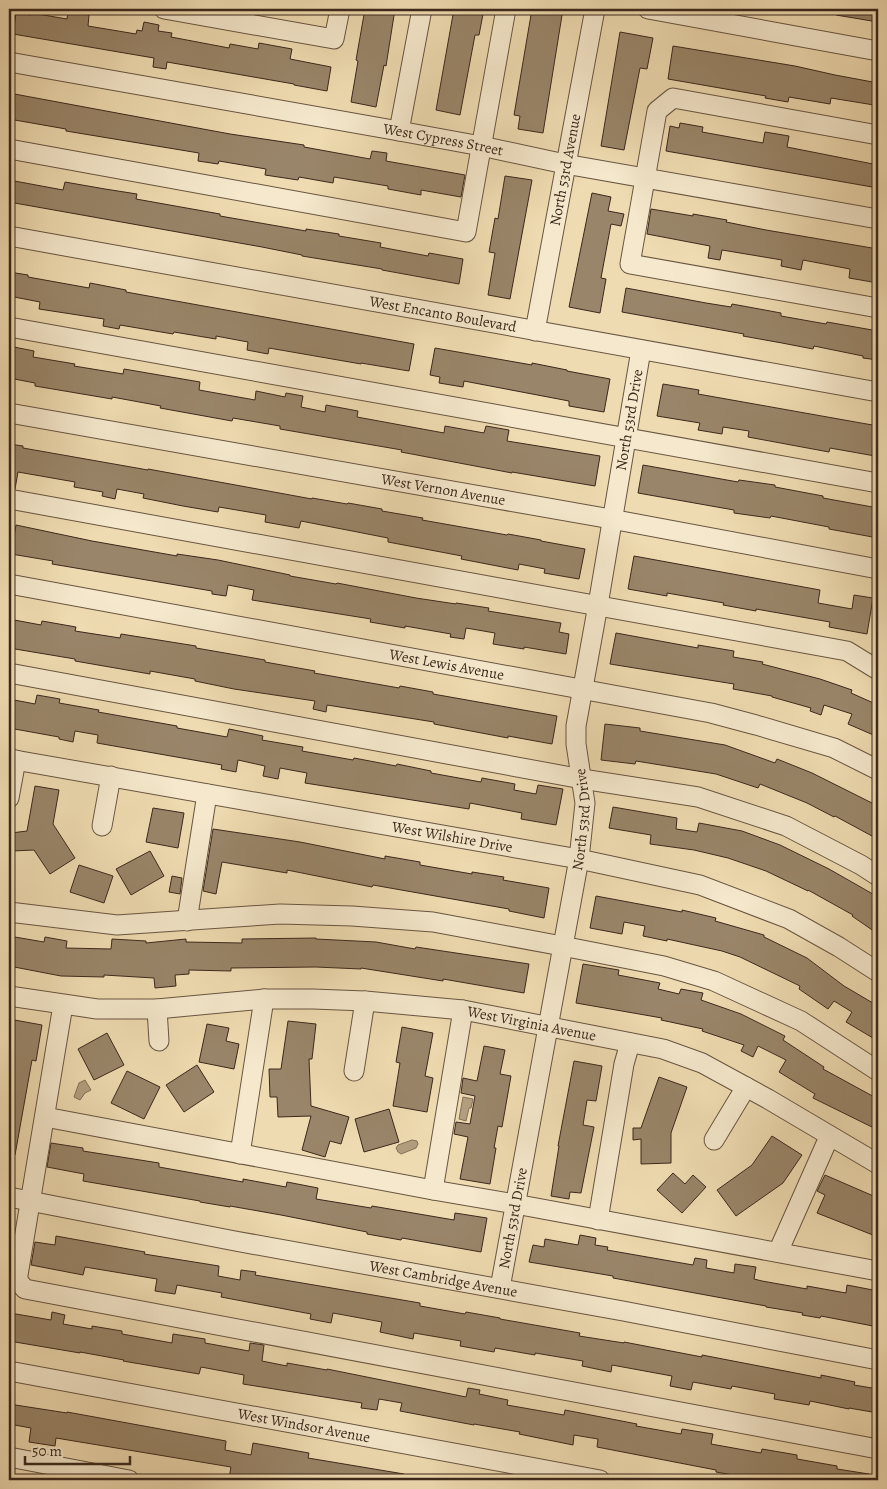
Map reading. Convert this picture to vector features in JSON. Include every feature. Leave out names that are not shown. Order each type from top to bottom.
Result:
[{"type":"street","points":[[164,9],[334,40],[340,9]]},
{"type":"street","points":[[399,131],[422,9]]},
{"type":"street","points":[[9,149],[466,232],[506,9]]},
{"type":"street","name":"North 53rd Avenue","points":[[535,331],[595,9]]},
{"type":"street","points":[[648,9],[676,11],[878,51]]},
{"type":"street","name":"West Cypress Street","points":[[9,62],[399,131],[565,164],[878,220]]},
{"type":"street","points":[[878,135],[673,98],[658,111],[630,264],[878,308]]},
{"type":"street","name":"West Encanto Boulevard","points":[[9,236],[878,392]]},
{"type":"street","points":[[9,327],[878,483]]},
{"type":"street","name":"North 53rd Drive","points":[[500,1288],[579,859],[585,803],[576,744],[576,726],[640,350]]},
{"type":"street","name":"West Vernon Avenue","points":[[9,413],[611,519],[878,569]]},
{"type":"street","points":[[9,499],[847,651],[878,670]]},
{"type":"street","name":"West Lewis Avenue","points":[[9,584],[711,713],[834,748],[878,770]]},
{"type":"street","points":[[9,673],[582,779],[698,797],[786,826],[861,865],[878,876]]},
{"type":"street","points":[[9,798],[12,759]]},
{"type":"street","name":"West Wilshire Drive","points":[[12,759],[579,859],[700,885],[789,919],[839,947],[878,972]]},
{"type":"street","points":[[102,826],[111,776]]},
{"type":"street","points":[[187,920],[207,794]]},
{"type":"street","points":[[9,912],[117,925],[280,914],[352,916],[433,922],[664,966],[714,981],[801,1021],[878,1071]]},
{"type":"street","name":"West Virginia Avenue","points":[[9,996],[97,1009],[157,1009],[264,1000],[365,1000],[463,1010],[663,1049],[702,1063],[878,1164]]},
{"type":"street","points":[[240,1154],[264,1000]]},
{"type":"street","points":[[354,1071],[365,1000]]},
{"type":"street","points":[[63,1005],[18,1275],[18,1281],[25,1289],[878,1449]]},
{"type":"street","points":[[157,1009],[159,1041]]},
{"type":"street","points":[[432,1190],[463,1010]]},
{"type":"street","points":[[598,1220],[624,1064],[630,1043]]},
{"type":"street","points":[[714,1140],[746,1087]]},
{"type":"street","points":[[45,1117],[878,1271]]},
{"type":"street","points":[[778,1252],[829,1137]]},
{"type":"street","name":"West Cambridge Avenue","points":[[9,1197],[878,1360]]},
{"type":"street","name":"West Windsor Avenue","points":[[9,1371],[600,1480]]},
{"type":"street","points":[[9,1457],[130,1480]]},
{"type":"shaded area","points":[[85,1080],[91,1090],[85,1093],[80,1100],[74,1097],[79,1083]]},
{"type":"shaded area","points":[[463,1097],[473,1099],[466,1121],[459,1119]]},
{"type":"shaded area","points":[[412,1140],[417,1141],[416,1148],[401,1154],[398,1152],[396,1148],[398,1145]]},
{"type":"building","points":[[365,9],[395,9],[386,66],[384,65],[376,107],[351,102]]},
{"type":"building","points":[[454,9],[484,9],[479,35],[475,35],[460,115],[436,110]]},
{"type":"building","points":[[532,9],[563,9],[543,133],[518,129],[520,116],[514,115]]},
{"type":"building","points":[[836,9],[878,9],[878,22],[836,15]]},
{"type":"building","points":[[68,11],[89,15],[88,26],[136,34],[137,30],[142,31],[144,22],[159,25],[158,31],[172,33],[171,37],[229,48],[230,44],[258,49],[259,43],[292,49],[290,59],[331,67],[327,91],[167,62],[166,69],[153,67],[154,58],[13,34],[16,13],[31,15],[32,13],[67,19]]},
{"type":"building","points":[[620,32],[653,38],[647,69],[640,68],[624,150],[601,146]]},
{"type":"building","points":[[673,46],[795,66],[878,83],[874,105],[831,98],[830,104],[789,97],[788,102],[765,98],[766,96],[668,79]]},
{"type":"building","points":[[9,93],[230,134],[304,145],[304,147],[370,159],[372,151],[387,153],[386,161],[465,175],[461,197],[421,190],[421,195],[388,189],[388,186],[334,177],[333,183],[299,177],[298,180],[265,175],[266,169],[219,161],[218,164],[198,161],[199,153],[66,131],[66,129],[9,119]]},
{"type":"building","points":[[680,123],[703,127],[702,132],[763,143],[765,132],[789,136],[787,147],[878,165],[878,188],[666,151],[670,126],[679,128]]},
{"type":"building","points":[[505,176],[532,180],[510,299],[488,295],[495,253],[489,252],[495,218],[498,219]]},
{"type":"building","points":[[9,180],[63,190],[65,182],[137,194],[136,199],[220,214],[220,216],[306,231],[306,229],[339,234],[339,236],[381,243],[380,247],[428,256],[429,253],[463,259],[459,284],[9,202]]},
{"type":"building","points":[[592,193],[611,197],[608,211],[624,214],[621,226],[611,224],[601,278],[606,279],[600,313],[569,307]]},
{"type":"building","points":[[651,209],[693,216],[693,214],[766,230],[878,249],[878,283],[849,278],[850,269],[803,260],[801,270],[781,266],[782,260],[722,250],[720,260],[708,258],[710,246],[647,234]]},
{"type":"building","points":[[9,272],[89,288],[90,283],[126,290],[126,292],[414,344],[409,371],[269,348],[268,354],[247,350],[248,342],[216,336],[216,339],[120,325],[119,329],[103,326],[104,319],[39,309],[40,302],[9,296]]},
{"type":"building","points":[[626,288],[731,307],[732,304],[781,313],[781,316],[878,331],[878,360],[814,346],[813,349],[743,336],[744,334],[622,312]]},
{"type":"building","points":[[9,346],[34,351],[33,357],[75,364],[74,366],[123,374],[124,369],[200,382],[199,390],[255,400],[256,391],[285,397],[286,393],[303,396],[301,407],[325,412],[326,405],[358,411],[357,417],[444,433],[445,426],[484,433],[486,426],[509,430],[507,441],[600,456],[595,486],[512,473],[401,452],[402,450],[280,429],[280,426],[233,418],[232,421],[112,397],[112,399],[35,386],[35,383],[9,378]]},
{"type":"building","points":[[435,348],[532,365],[532,363],[610,379],[604,412],[569,406],[569,401],[464,381],[463,387],[439,383],[440,377],[430,375]]},
{"type":"building","points":[[663,384],[699,390],[698,394],[878,426],[875,456],[830,448],[829,452],[748,437],[749,431],[723,427],[722,434],[698,430],[700,423],[657,416]]},
{"type":"building","points":[[9,444],[312,499],[382,509],[382,511],[423,518],[422,520],[585,549],[579,579],[544,573],[545,569],[519,564],[518,570],[461,559],[462,556],[388,542],[388,538],[301,521],[299,528],[265,522],[266,515],[219,507],[218,512],[183,506],[143,498],[144,494],[117,489],[115,499],[102,496],[103,492],[74,487],[75,482],[18,472],[15,489],[9,488]]},
{"type":"building","points":[[643,465],[738,482],[739,480],[775,485],[775,487],[823,496],[823,498],[878,508],[878,538],[771,516],[770,518],[734,513],[734,510],[638,493]]},
{"type":"building","points":[[16,525],[92,541],[177,556],[177,554],[218,560],[290,576],[416,598],[489,608],[488,611],[561,623],[559,632],[569,634],[566,654],[493,644],[495,633],[466,628],[464,639],[450,637],[451,634],[370,622],[371,619],[252,600],[254,590],[228,585],[226,596],[212,594],[212,591],[52,564],[53,561],[11,554]]},
{"type":"building","points":[[634,556],[820,590],[818,603],[852,609],[854,595],[873,598],[867,634],[829,627],[830,622],[756,609],[756,611],[667,593],[667,596],[628,589]]},
{"type":"building","points":[[9,619],[41,625],[42,621],[76,627],[75,631],[120,638],[121,634],[196,646],[196,648],[315,671],[314,673],[399,688],[400,686],[433,692],[433,694],[557,716],[552,744],[508,736],[508,738],[434,724],[434,722],[327,705],[326,712],[313,709],[315,701],[234,689],[195,681],[195,679],[150,671],[150,674],[9,648]]},
{"type":"building","points":[[616,633],[698,648],[698,645],[734,651],[733,657],[763,662],[762,664],[820,679],[852,690],[851,693],[878,705],[878,737],[848,724],[852,714],[824,705],[821,715],[810,711],[811,708],[772,696],[733,689],[734,684],[610,664]]},
{"type":"building","points":[[37,695],[60,699],[59,703],[177,726],[177,728],[227,737],[229,729],[263,736],[262,740],[303,747],[302,751],[396,766],[397,764],[431,771],[431,773],[481,782],[482,778],[515,784],[514,790],[536,794],[538,785],[563,789],[556,825],[521,819],[522,813],[470,803],[469,809],[305,783],[307,773],[280,768],[278,779],[263,776],[265,766],[238,760],[236,772],[221,769],[222,765],[97,743],[98,735],[75,731],[73,742],[59,739],[59,737],[9,728],[9,699],[35,704]]},
{"type":"building","points":[[605,724],[640,728],[640,731],[725,745],[775,763],[777,759],[812,773],[878,806],[878,824],[872,836],[807,803],[760,784],[758,788],[716,774],[636,761],[635,764],[601,760]]},
{"type":"building","points":[[35,786],[59,790],[53,824],[75,858],[50,874],[34,850],[12,851],[11,833],[27,831]]},
{"type":"building","points":[[613,807],[677,818],[676,829],[697,832],[699,823],[742,831],[780,845],[829,869],[878,897],[878,934],[853,915],[808,890],[766,871],[728,858],[694,850],[650,844],[651,835],[609,828]]},
{"type":"building","points":[[153,808],[184,813],[178,848],[146,842]]},
{"type":"building","points":[[213,829],[300,842],[385,859],[385,856],[420,862],[420,865],[472,874],[472,872],[504,877],[503,880],[549,888],[544,918],[509,911],[509,909],[373,885],[372,887],[287,870],[287,873],[222,862],[216,894],[203,891]]},
{"type":"building","points":[[150,851],[164,876],[131,895],[116,869]]},
{"type":"building","points":[[79,865],[113,876],[104,903],[70,892]]},
{"type":"building","points":[[172,876],[182,878],[180,894],[169,892]]},
{"type":"building","points":[[596,896],[682,912],[682,910],[716,918],[715,921],[764,935],[764,937],[807,958],[844,986],[878,1006],[878,1041],[846,1022],[852,1012],[834,1001],[828,1009],[799,989],[800,986],[740,957],[722,951],[667,939],[667,941],[643,936],[645,926],[624,922],[622,934],[590,928]]},
{"type":"building","points":[[9,936],[44,942],[45,937],[67,941],[66,948],[111,949],[112,939],[146,941],[146,943],[186,939],[186,942],[242,943],[242,939],[316,938],[376,942],[529,964],[524,993],[443,979],[443,981],[361,968],[316,967],[231,968],[231,971],[189,970],[189,974],[175,975],[176,986],[155,988],[154,978],[104,975],[104,977],[61,976],[9,966]]},
{"type":"building","points":[[583,964],[619,970],[618,975],[660,983],[658,989],[679,994],[681,989],[703,993],[701,1000],[741,1014],[785,1036],[783,1040],[824,1067],[823,1069],[878,1099],[878,1130],[813,1098],[815,1094],[779,1072],[786,1060],[758,1046],[753,1057],[741,1051],[744,1045],[702,1031],[703,1029],[661,1020],[662,1018],[576,1003]]},
{"type":"building","points":[[9,1019],[42,1025],[36,1061],[32,1060],[15,1155],[9,1155]]},
{"type":"building","points":[[288,1021],[316,1024],[312,1059],[309,1059],[311,1106],[349,1117],[341,1144],[330,1141],[325,1157],[302,1150],[311,1116],[278,1117],[277,1097],[270,1097],[269,1069],[281,1069]]},
{"type":"building","points":[[207,1024],[229,1028],[226,1041],[239,1044],[234,1069],[199,1062]]},
{"type":"building","points":[[402,1027],[433,1033],[425,1076],[433,1078],[427,1112],[393,1106],[400,1063],[396,1062]]},
{"type":"building","points":[[107,1033],[124,1065],[94,1080],[78,1049]]},
{"type":"building","points":[[484,1046],[505,1050],[500,1074],[511,1076],[502,1127],[498,1126],[490,1184],[460,1179],[468,1137],[454,1134],[456,1122],[470,1124],[475,1096],[461,1093],[463,1078],[477,1081]]},
{"type":"building","points":[[574,1061],[602,1066],[596,1101],[587,1100],[583,1125],[594,1127],[581,1193],[570,1192],[569,1199],[551,1196]]},
{"type":"building","points":[[197,1065],[214,1092],[184,1112],[166,1085]]},
{"type":"building","points":[[127,1071],[160,1087],[144,1119],[111,1103]]},
{"type":"building","points":[[659,1077],[687,1087],[671,1133],[671,1163],[641,1164],[641,1139],[633,1140],[633,1128],[641,1128]]},
{"type":"building","points":[[389,1109],[399,1142],[364,1152],[355,1119]]},
{"type":"building","points":[[772,1136],[802,1155],[783,1183],[736,1216],[717,1190],[752,1165]]},
{"type":"building","points":[[51,1143],[83,1148],[83,1151],[159,1163],[159,1167],[243,1182],[243,1179],[286,1187],[287,1182],[318,1188],[316,1199],[371,1208],[372,1206],[454,1220],[455,1213],[487,1218],[481,1252],[402,1238],[401,1240],[367,1234],[367,1232],[281,1215],[83,1181],[84,1174],[47,1167]]},
{"type":"building","points":[[673,1173],[685,1184],[693,1175],[706,1187],[682,1213],[657,1190]]},
{"type":"building","points":[[825,1175],[878,1198],[878,1237],[817,1213],[825,1195],[817,1191]]},
{"type":"building","points":[[580,1235],[596,1238],[595,1245],[608,1247],[607,1250],[693,1265],[695,1258],[707,1260],[706,1268],[734,1273],[735,1264],[756,1267],[754,1279],[762,1281],[807,1289],[807,1286],[846,1293],[847,1285],[878,1291],[873,1326],[821,1316],[820,1318],[802,1315],[803,1313],[613,1278],[613,1276],[529,1262],[533,1245],[544,1247],[545,1239],[578,1245]]},
{"type":"building","points":[[56,1236],[145,1252],[144,1254],[219,1266],[218,1276],[240,1280],[241,1270],[256,1272],[255,1275],[420,1303],[420,1306],[465,1314],[466,1312],[580,1333],[579,1336],[624,1342],[702,1357],[702,1355],[821,1378],[821,1375],[855,1382],[854,1385],[878,1389],[878,1413],[810,1401],[809,1405],[774,1399],[775,1394],[732,1386],[731,1389],[693,1382],[691,1390],[670,1386],[672,1376],[612,1365],[611,1372],[582,1366],[583,1361],[495,1348],[494,1352],[460,1346],[461,1341],[414,1333],[413,1339],[380,1332],[382,1322],[333,1313],[331,1323],[310,1319],[311,1314],[221,1297],[222,1293],[177,1285],[175,1294],[155,1291],[157,1279],[85,1267],[83,1275],[31,1265],[35,1242],[55,1245]]},
{"type":"building","points":[[52,1312],[65,1315],[63,1324],[92,1329],[92,1326],[122,1331],[122,1334],[172,1343],[173,1334],[205,1339],[205,1343],[249,1351],[250,1343],[264,1345],[262,1361],[287,1366],[287,1363],[327,1369],[466,1397],[468,1388],[480,1390],[479,1394],[508,1400],[507,1405],[564,1415],[565,1410],[681,1434],[682,1429],[713,1434],[711,1444],[761,1453],[762,1449],[797,1455],[797,1459],[837,1466],[837,1469],[869,1474],[868,1480],[774,1480],[750,1476],[750,1478],[597,1447],[598,1439],[574,1435],[573,1445],[519,1434],[520,1432],[400,1411],[402,1403],[379,1399],[377,1410],[361,1408],[362,1403],[243,1384],[244,1375],[201,1367],[199,1374],[9,1341],[10,1313],[51,1320]]},
{"type":"building","points":[[9,1404],[67,1412],[226,1441],[225,1450],[251,1455],[253,1443],[309,1453],[308,1458],[404,1474],[404,1480],[298,1480],[263,1475],[262,1480],[244,1480],[229,1478],[231,1467],[56,1438],[55,1446],[29,1442],[31,1428],[9,1424]]}]
